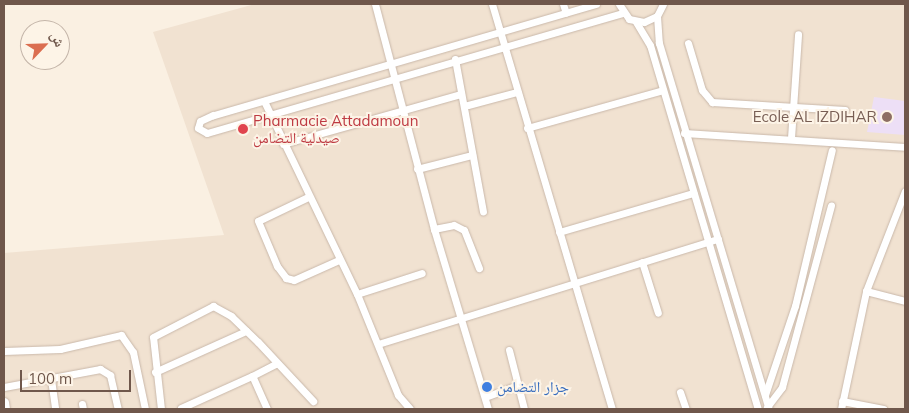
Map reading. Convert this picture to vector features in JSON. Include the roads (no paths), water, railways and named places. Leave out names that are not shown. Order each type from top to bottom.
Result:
[{"type":"street","points":[[375,4],[401,111],[488,409]]},
{"type":"street","points":[[492,4],[527,128],[612,409]]},
{"type":"street","points":[[563,4],[566,13]]},
{"type":"street","points":[[596,4],[345,79],[206,118],[198,123],[199,131],[206,133],[268,113],[503,45],[623,13]]},
{"type":"street","points":[[619,4],[623,13],[636,22],[647,38],[759,409],[769,408]]},
{"type":"street","points":[[663,4],[657,16],[659,43],[769,408]]},
{"type":"street","points":[[636,22],[657,16]]},
{"type":"street","points":[[791,138],[798,34]]},
{"type":"street","points":[[688,42],[702,90],[712,102],[845,110]]},
{"type":"street","points":[[454,60],[482,211]]},
{"type":"street","points":[[345,79],[348,90]]},
{"type":"street","points":[[527,128],[662,90]]},
{"type":"street","points":[[468,105],[517,92]]},
{"type":"street","points":[[283,144],[461,94]]},
{"type":"street","points":[[264,102],[356,294],[398,395],[410,409]]},
{"type":"street","points":[[675,132],[791,138],[905,147]]},
{"type":"street","points":[[765,395],[795,306],[832,150]]},
{"type":"street","points":[[418,169],[472,155]]},
{"type":"street","points":[[841,409],[866,290],[905,191]]},
{"type":"street","points":[[559,232],[693,193]]},
{"type":"street","points":[[308,197],[258,221],[276,266],[286,278],[294,280],[339,260]]},
{"type":"street","points":[[769,408],[782,387],[831,205]]},
{"type":"street","points":[[434,229],[454,225],[464,230],[480,268]]},
{"type":"street","points":[[378,344],[718,239]]},
{"type":"street","points":[[642,262],[658,313]]},
{"type":"street","points":[[356,294],[422,273]]},
{"type":"street","points":[[866,290],[905,302]]},
{"type":"street","points":[[160,409],[156,372],[155,334],[197,312],[219,307],[246,331],[313,401]]},
{"type":"street","points":[[156,372],[246,331]]},
{"type":"street","points":[[4,351],[60,349],[122,335],[133,352],[145,409]]},
{"type":"street","points":[[509,350],[524,409]]},
{"type":"street","points":[[180,409],[276,364]]},
{"type":"street","points":[[4,387],[104,370],[113,383],[118,409]]},
{"type":"street","points":[[252,376],[268,409]]},
{"type":"street","points":[[51,379],[55,409]]},
{"type":"street","points":[[485,397],[518,385]]},
{"type":"street","points":[[680,392],[686,409]]},
{"type":"street","points":[[842,401],[883,409]]},
{"type":"street","points":[[4,402],[5,409]]},
{"type":"place","name":"Ecole AL IZDIHAR","points":[[887,117]]},
{"type":"place","name":"Pharmacie Attadamoun صيدلية التضامن","points":[[243,129]]},
{"type":"place","name":"جزار التضامن","points":[[487,387]]}]
